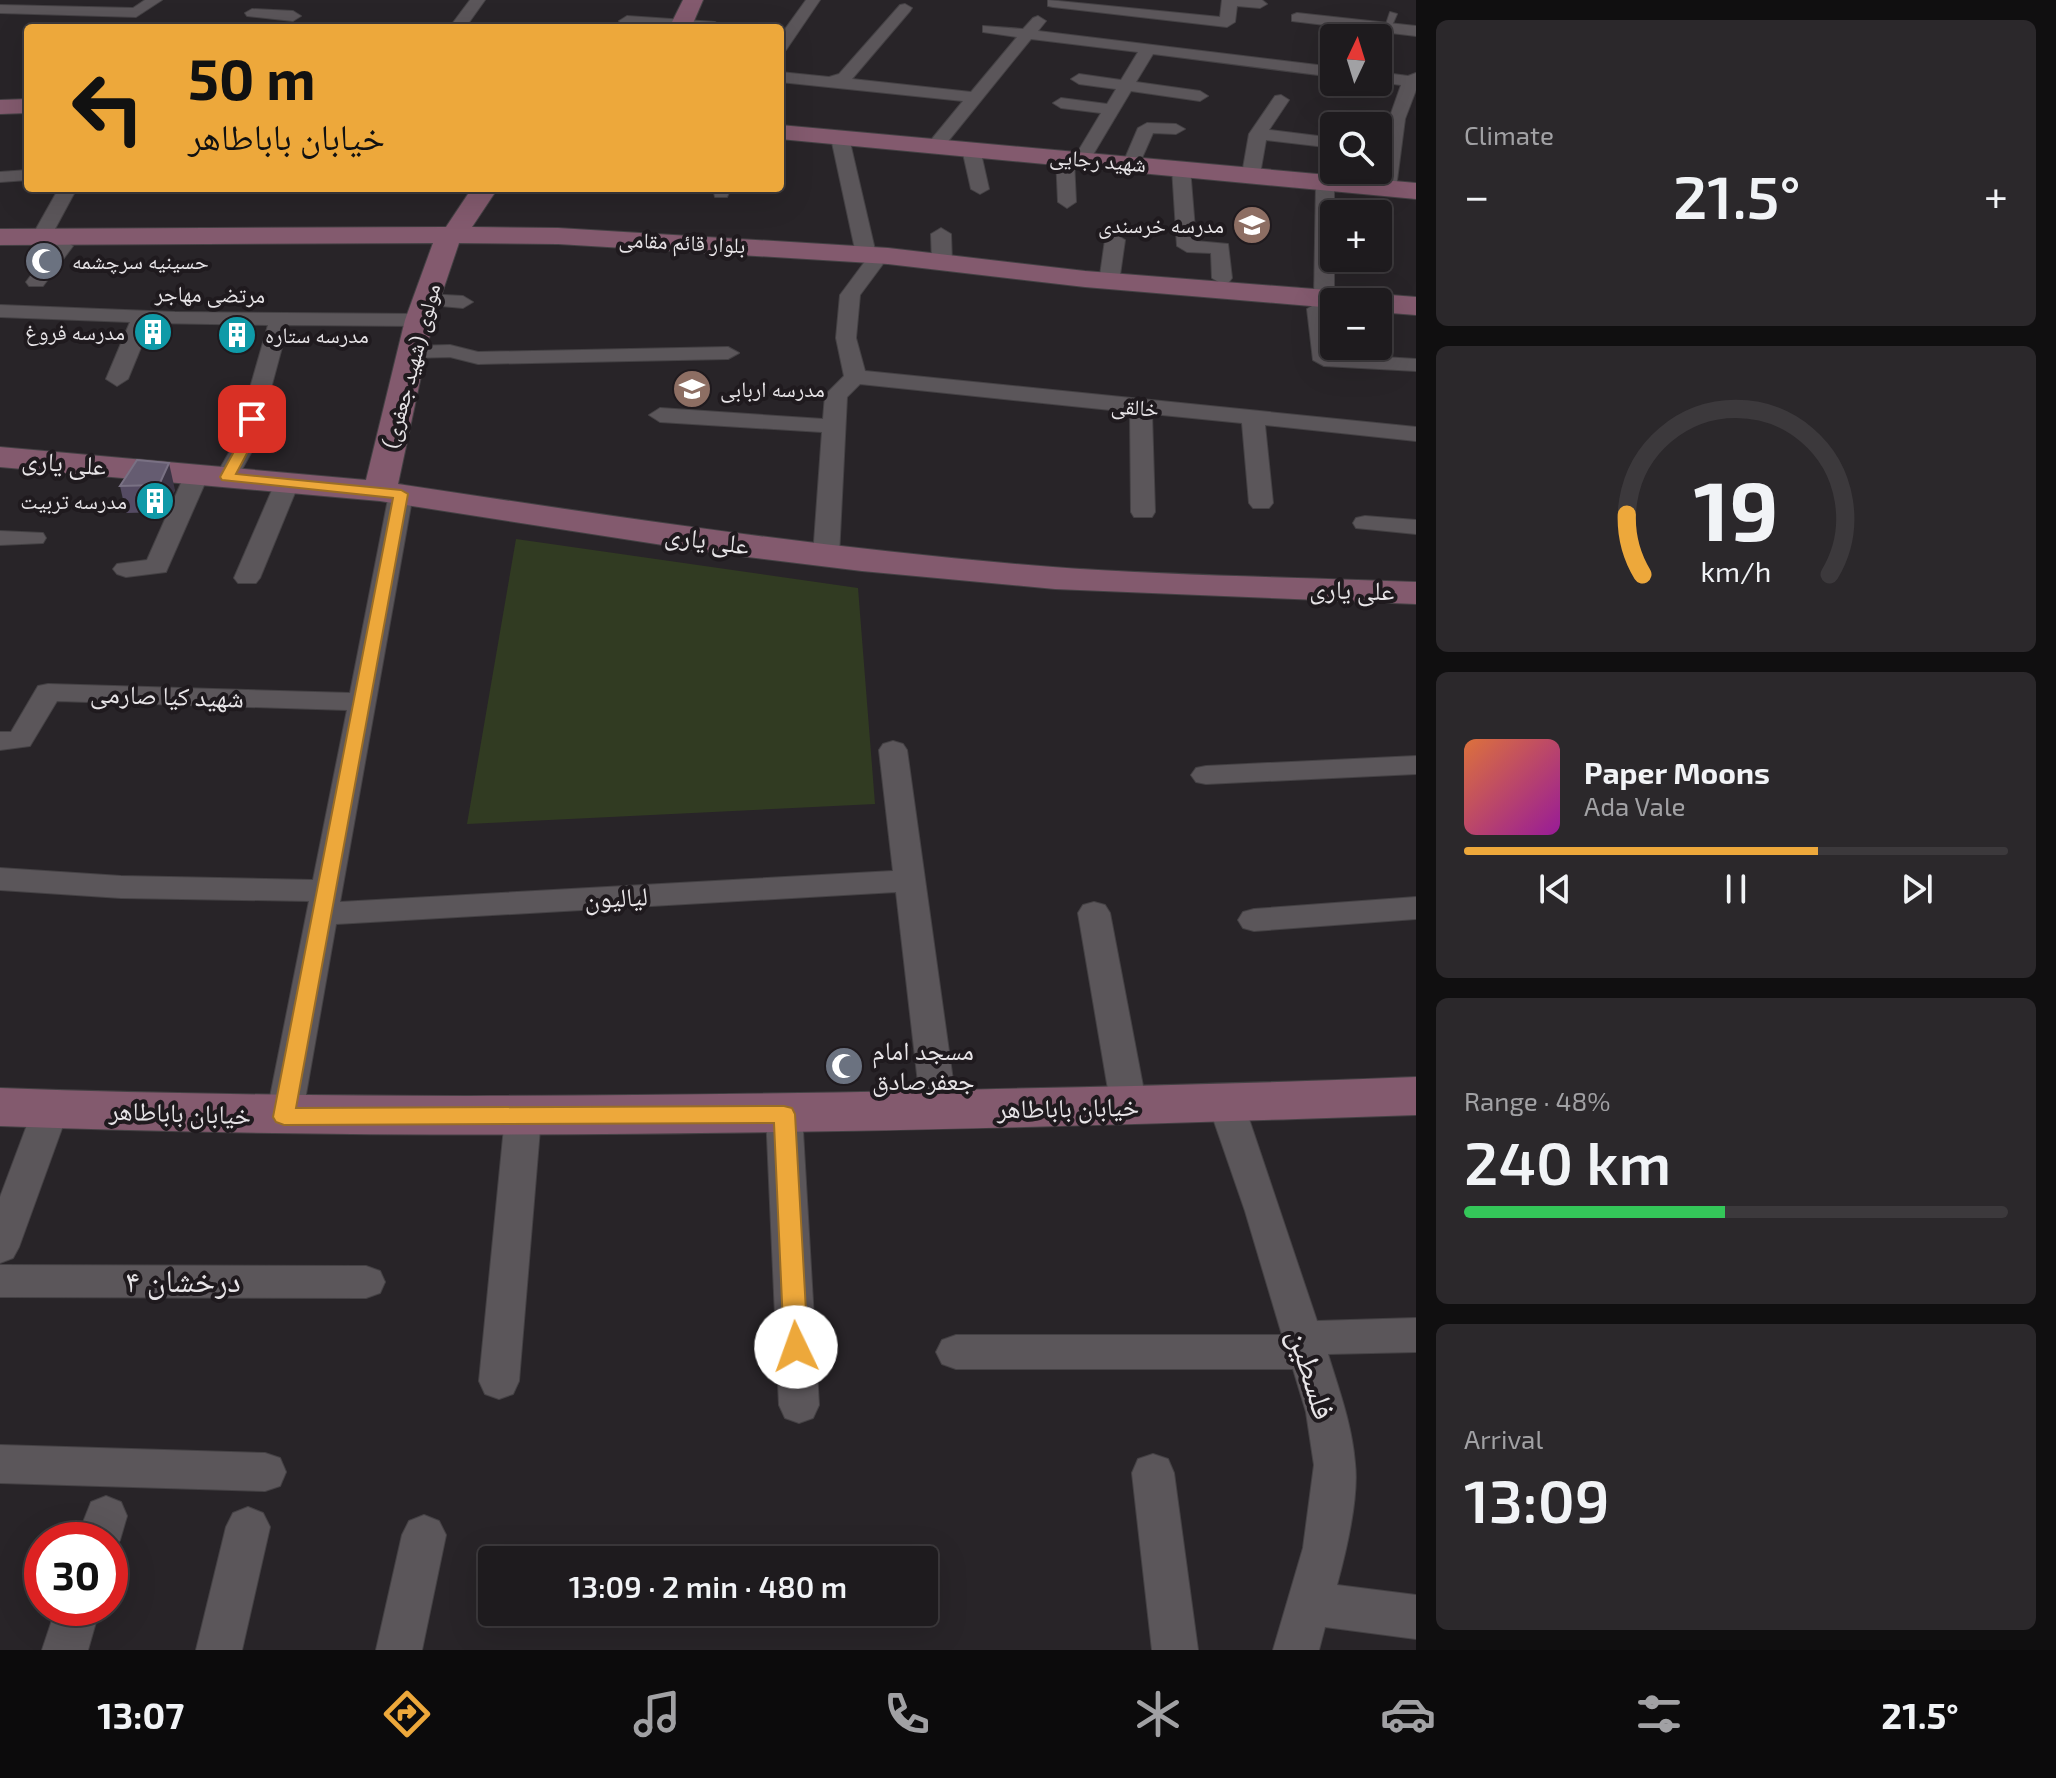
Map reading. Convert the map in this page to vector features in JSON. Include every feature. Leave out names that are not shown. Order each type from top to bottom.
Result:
[{"type":"main road","points":[[682,24],[693,0]]},
{"type":"main road","points":[[0,107],[24,106]]},
{"type":"main road","name":"شهید رجایی","points":[[784,132],[1320,181]]},
{"type":"main road","name":"شهید رجایی","points":[[1346,184],[1416,191]]},
{"type":"main road","name":"مولوی (شهید جعفری)","points":[[390,493],[411,352],[422,310],[451,238],[482,192]]},
{"type":"main road","name":"بلوار قائم مقامی","points":[[0,237],[52,241]]},
{"type":"main road","name":"بلوار قائم مقامی","points":[[0,246],[52,241],[451,238],[942,262],[977,271],[1098,291],[1320,306]]},
{"type":"main road","name":"بلوار قائم مقامی","points":[[870,259],[1320,305]]},
{"type":"main road","points":[[1392,304],[1416,306]]},
{"type":"main road","points":[[1392,314],[1416,316]]},
{"type":"main road","name":"علی یاری","points":[[0,457],[390,493],[708,542],[1055,578],[1416,593]]},
{"type":"main road","name":"خیابان باباطاهر","points":[[0,1107],[284,1117],[523,1117],[1129,1107],[1416,1096]]},
{"type":"street","points":[[0,9],[136,13],[155,0]]},
{"type":"street","points":[[241,24],[265,0]]},
{"type":"street","points":[[460,24],[478,0]]},
{"type":"street","points":[[676,0],[693,0]]},
{"type":"street","points":[[784,36],[790,20],[813,0]]},
{"type":"street","points":[[935,146],[1054,2],[1227,22],[1229,6]]},
{"type":"street","points":[[1229,6],[1260,4]]},
{"type":"street","points":[[1320,20],[1331,5]]},
{"type":"street","points":[[1229,6],[1254,20]]},
{"type":"street","points":[[252,13],[293,16]]},
{"type":"street","points":[[1003,17],[1215,43]]},
{"type":"street","points":[[1297,18],[1390,21],[1416,31]]},
{"type":"street","points":[[831,82],[845,77],[900,19],[864,22]]},
{"type":"street","points":[[627,21],[659,24]]},
{"type":"street","points":[[988,29],[1148,49],[1293,60],[1320,68]]},
{"type":"street","points":[[1067,202],[1074,158],[1148,49]]},
{"type":"street","points":[[784,77],[975,97]]},
{"type":"street","points":[[1392,78],[1413,80],[1392,132]]},
{"type":"street","points":[[1079,79],[1200,96]]},
{"type":"street","points":[[1251,174],[1258,134],[1281,100]]},
{"type":"street","points":[[1061,103],[1110,109]]},
{"type":"street","points":[[1132,163],[1147,128],[1176,129]]},
{"type":"street","points":[[1258,134],[1320,141]]},
{"type":"street","points":[[826,556],[836,395],[855,377],[846,338],[850,295],[870,259],[840,138]]},
{"type":"street","points":[[971,149],[980,189]]},
{"type":"street","points":[[1181,168],[1187,246],[1221,248],[1222,278]]},
{"type":"street","points":[[0,177],[24,175]]},
{"type":"street","points":[[1325,184],[1325,288]]},
{"type":"street","points":[[1387,184],[1387,188]]},
{"type":"street","points":[[36,282],[67,192]]},
{"type":"street","points":[[941,234],[942,262]]},
{"type":"street","points":[[1109,282],[1115,240]]},
{"type":"street","name":"مرتضی مهاجر","points":[[0,311],[143,317],[280,318],[422,310],[463,302]]},
{"type":"street","points":[[117,379],[143,317]]},
{"type":"street","points":[[126,569],[157,567],[212,476],[245,444],[280,318]]},
{"type":"street","points":[[411,352],[450,351],[478,358],[728,353]]},
{"type":"street","points":[[1324,360],[1416,365]]},
{"type":"street","name":"خالقی","points":[[855,377],[1416,434]]},
{"type":"street","points":[[1141,408],[1143,512]]},
{"type":"street","points":[[660,415],[834,426]]},
{"type":"street","points":[[1253,418],[1261,503]]},
{"type":"street","points":[[247,578],[287,483]]},
{"type":"street","points":[[284,1117],[362,702],[390,493]]},
{"type":"street","points":[[1365,523],[1416,527]]},
{"type":"street","points":[[0,538],[34,538]]},
{"type":"street","name":"شهید کیا صارمی","points":[[0,741],[20,740],[48,692],[362,702]]},
{"type":"street","points":[[893,750],[939,1109]]},
{"type":"street","points":[[1206,775],[1416,765]]},
{"type":"street","name":"لیالیون","points":[[0,879],[324,903],[909,881]]},
{"type":"street","points":[[1254,920],[1416,908]]},
{"type":"street","points":[[1094,913],[1129,1107]]},
{"type":"street","name":"فلسطین","points":[[1226,1104],[1264,1211],[1326,1412],[1335,1465],[1325,1548],[1296,1650]]},
{"type":"street","points":[[0,1247],[51,1109]]},
{"type":"street","points":[[784,1114],[799,1405]]},
{"type":"street","points":[[499,1381],[523,1117]]},
{"type":"street","name":"درخشان ۴","points":[[0,1281],[366,1282]]},
{"type":"street","points":[[956,1352],[1304,1345],[1416,1335]]},
{"type":"street","points":[[0,1464],[265,1472]]},
{"type":"street","points":[[1153,1473],[1175,1650]]},
{"type":"street","points":[[219,1650],[248,1527]]},
{"type":"street","points":[[399,1650],[424,1535]]},
{"type":"street","points":[[1310,1603],[1416,1617]]},
{"type":"street","points":[[65,1650],[72,1626]]},
{"type":"green space","points":[[516,539],[858,588],[875,804],[467,824]]},
{"type":"building","points":[[137,460],[169,463],[159,485],[120,486]]},
{"type":"place","name":"مدرسه خرسندی","points":[[1252,225]]},
{"type":"place","name":"حسینیه سرچشمه","points":[[44,261]]},
{"type":"place","name":"مدرسه فروغ","points":[[153,332]]},
{"type":"place","name":"مدرسه ستاره","points":[[237,335]]},
{"type":"place","name":"مدرسه اربابی","points":[[692,389]]},
{"type":"place","name":"مدرسه تربیت","points":[[155,501]]},
{"type":"place","name":"مسجد امام جعفرصادق","points":[[844,1066]]},
{"type":"route","points":[[252,419],[245,444],[227,477],[401,494],[284,1117],[784,1114],[796,1347]]}]
